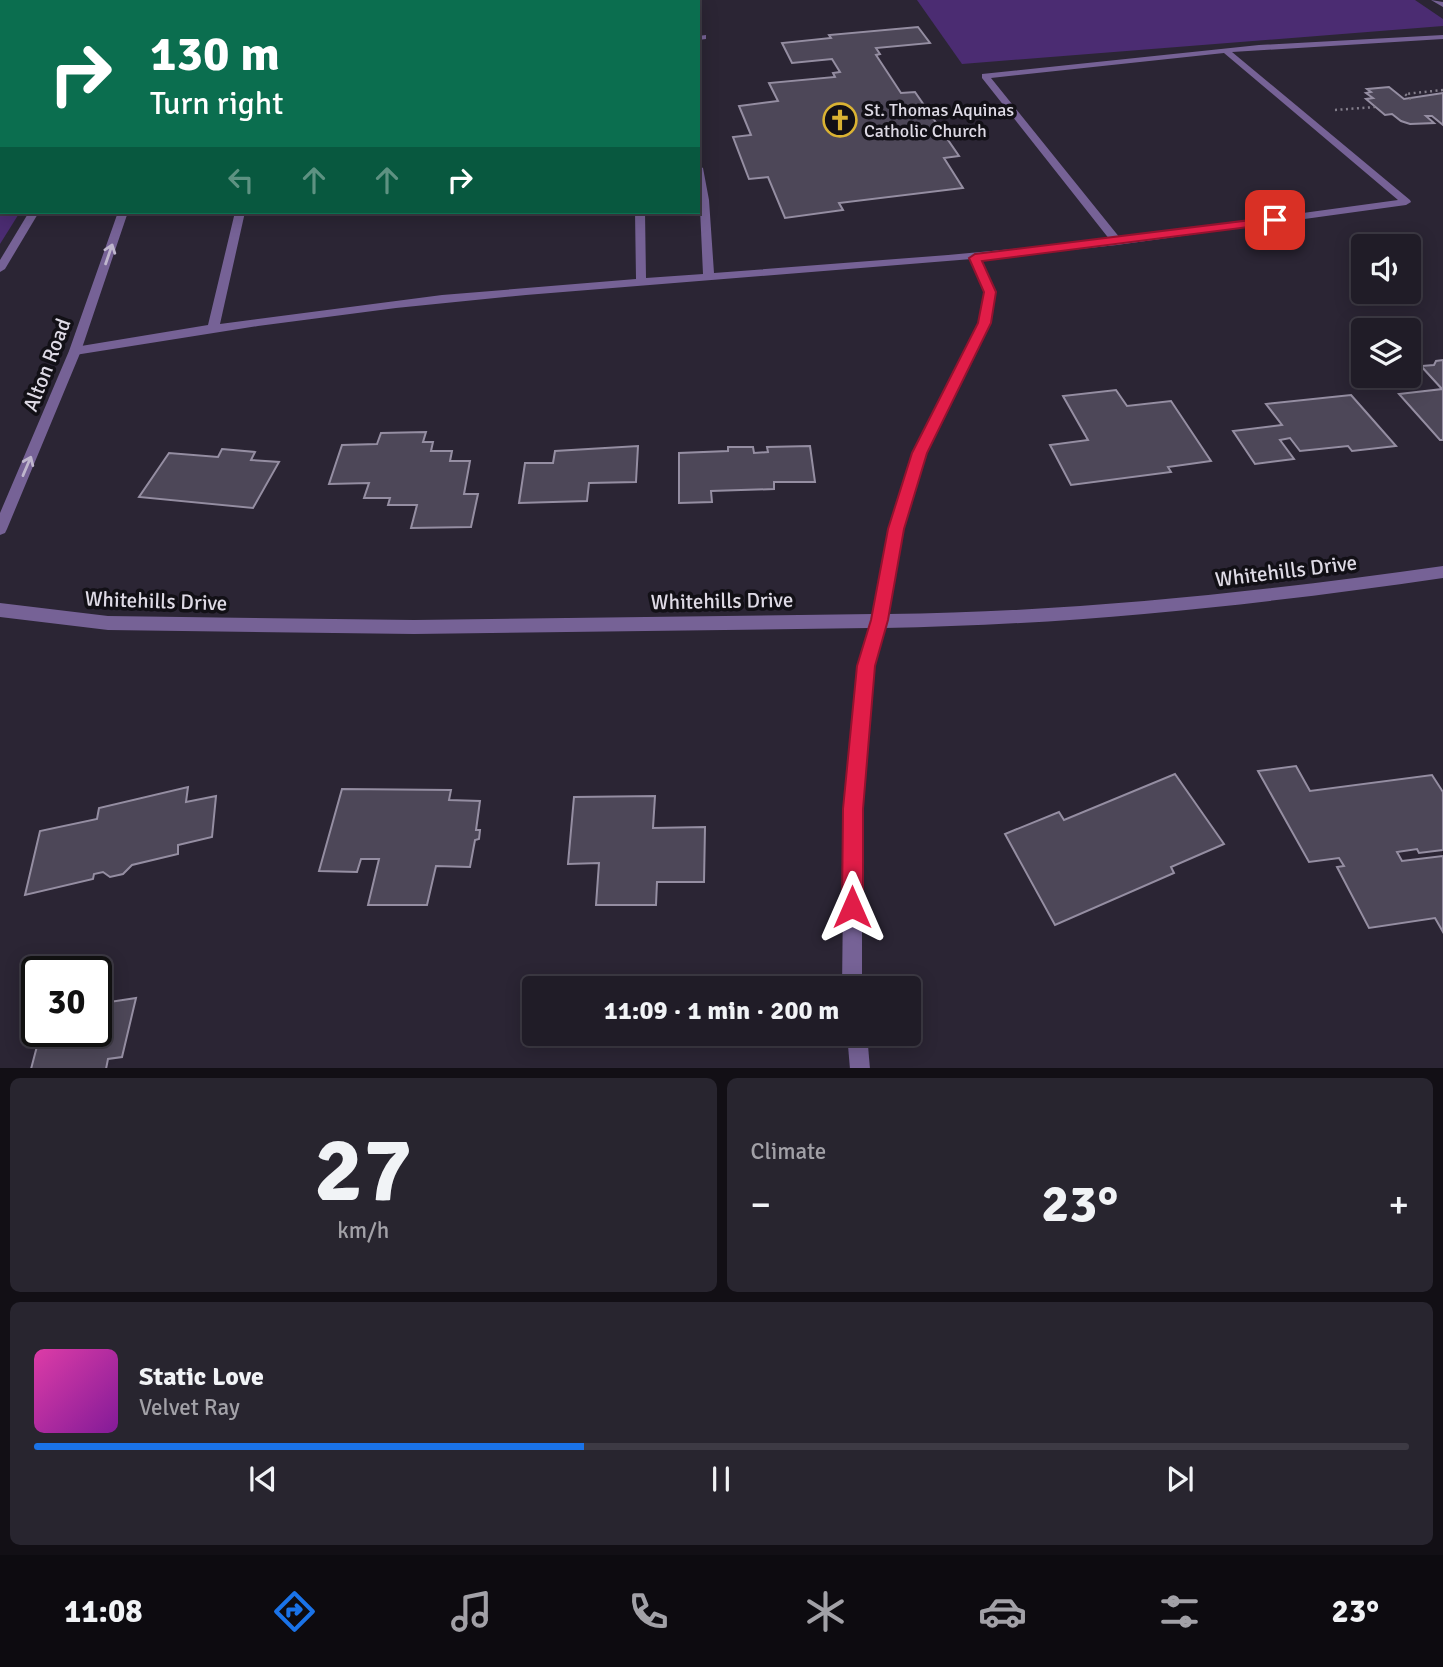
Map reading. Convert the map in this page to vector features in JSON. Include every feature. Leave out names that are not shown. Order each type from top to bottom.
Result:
[{"type":"street","points":[[1435,0],[1443,5]]},
{"type":"street","points":[[1117,242],[985,76],[1226,51],[1443,37]]},
{"type":"street","points":[[75,351],[441,299],[641,281],[975,258],[1117,242],[1406,202],[1226,51]]},
{"type":"street","points":[[700,179],[709,277]]},
{"type":"street","points":[[0,269],[33,214]]},
{"type":"street","name":"Alton Road","points":[[0,529],[75,351],[122,214]]},
{"type":"street","points":[[212,330],[240,214]]},
{"type":"street","points":[[640,214],[641,281]]},
{"type":"street","points":[[852,976],[853,809],[866,666],[879,620],[896,529],[920,453],[985,323],[990,292],[975,258]]},
{"type":"street","name":"Whitehills Drive","points":[[0,610],[108,623],[331,626],[951,620],[1167,606],[1443,572]]},
{"type":"street","points":[[858,1046],[860,1068]]},
{"type":"path","points":[[1411,99],[1405,94],[1443,90]]},
{"type":"shaded area","points":[[917,0],[1415,0],[1443,19],[1443,26],[962,64]]},
{"type":"shaded area","points":[[0,214],[19,214],[0,244]]},
{"type":"building","name":"St. Thomas Aquinas Catholic Church","points":[[918,27],[930,43],[876,48],[880,54],[876,55],[901,93],[915,92],[959,156],[944,158],[963,188],[839,203],[843,210],[785,218],[768,177],[749,179],[733,137],[751,135],[739,106],[778,101],[769,83],[835,77],[833,73],[840,72],[832,59],[792,63],[782,43],[831,38],[829,35]]},
{"type":"building","points":[[1389,87],[1404,99],[1443,93],[1443,125],[1432,116],[1426,116],[1434,123],[1410,124],[1401,121],[1392,114],[1385,115],[1366,99],[1373,98],[1366,93],[1371,92],[1367,89]]},
{"type":"building","points":[[1443,360],[1443,440],[1440,440],[1399,394],[1442,389],[1421,366],[1434,365],[1436,361]]},
{"type":"building","points":[[1116,390],[1127,406],[1171,401],[1211,461],[1168,467],[1171,472],[1071,485],[1050,445],[1088,440],[1063,396]]},
{"type":"building","points":[[1351,395],[1396,446],[1352,451],[1348,446],[1300,451],[1290,438],[1280,440],[1294,459],[1255,464],[1233,431],[1282,425],[1266,404]]},
{"type":"building","points":[[426,432],[423,442],[433,442],[431,451],[452,451],[450,461],[470,461],[464,494],[478,494],[471,527],[411,528],[417,505],[388,505],[390,498],[364,498],[369,483],[329,484],[342,445],[377,444],[381,433]]},
{"type":"building","points":[[638,446],[636,482],[589,483],[587,501],[519,503],[525,463],[553,463],[555,451]]},
{"type":"building","points":[[810,446],[815,482],[774,482],[774,489],[711,491],[712,502],[679,503],[679,453],[753,447],[754,453],[768,452],[767,447]]},
{"type":"building","points":[[222,449],[255,452],[251,460],[279,462],[253,508],[139,497],[169,453],[218,457]]},
{"type":"building","points":[[1296,766],[1310,791],[1432,775],[1443,792],[1443,850],[1419,853],[1417,849],[1397,852],[1402,861],[1443,856],[1443,932],[1435,918],[1369,928],[1337,867],[1344,866],[1339,858],[1309,862],[1258,771]]},
{"type":"building","points":[[1175,774],[1224,844],[1171,867],[1174,873],[1055,925],[1005,834],[1059,812],[1064,820]]},
{"type":"building","points":[[188,787],[186,802],[216,796],[212,837],[178,845],[178,854],[132,865],[123,874],[110,877],[103,872],[94,874],[93,879],[25,895],[40,831],[97,819],[99,808]]},
{"type":"building","points":[[342,789],[451,790],[449,800],[480,801],[476,830],[480,830],[479,839],[475,840],[470,867],[436,866],[427,905],[368,905],[379,859],[361,859],[357,872],[319,871]]},
{"type":"building","points":[[655,796],[653,828],[705,827],[704,882],[657,882],[656,905],[596,905],[599,863],[568,864],[574,797]]},
{"type":"building","points":[[136,998],[122,1057],[108,1059],[106,1068],[31,1068],[37,1047],[112,1047],[112,1002]]},
{"type":"place","name":"St. Thomas Aquinas Catholic Church","points":[[840,120]]},
{"type":"route","points":[[852,907],[853,809],[866,666],[879,620],[896,529],[920,453],[985,323],[990,292],[975,258],[1275,220]]}]
